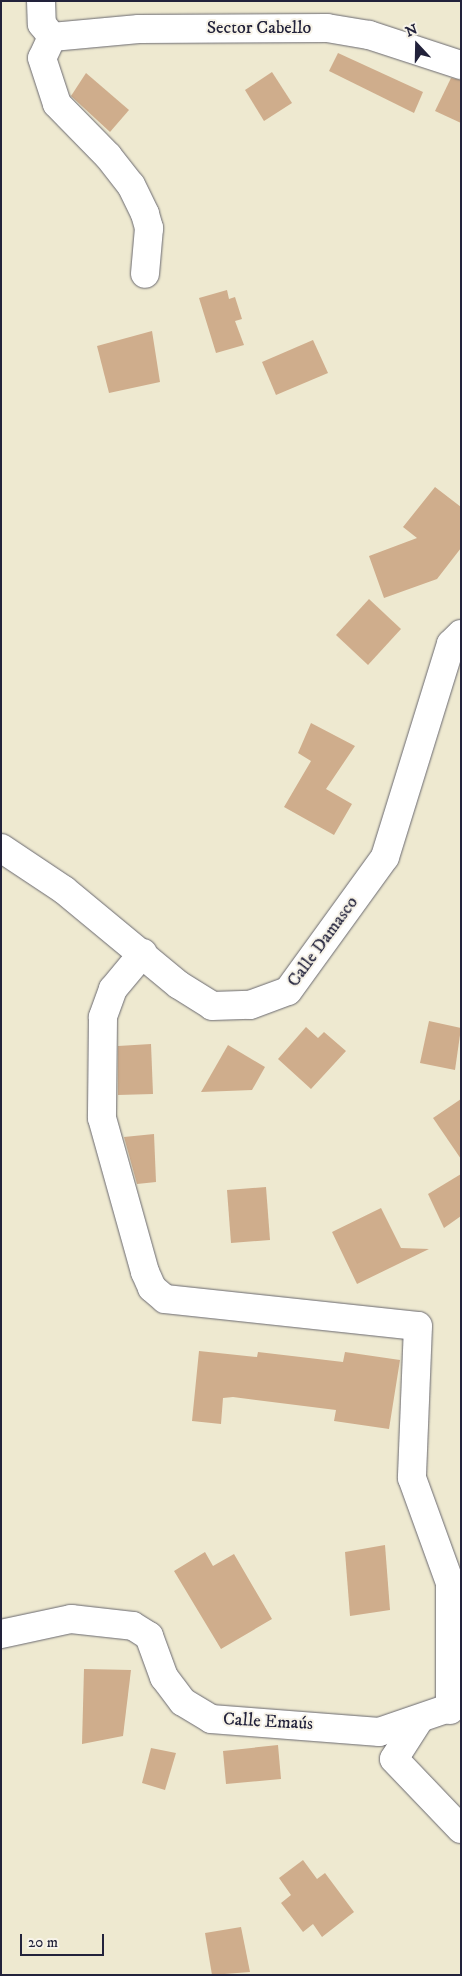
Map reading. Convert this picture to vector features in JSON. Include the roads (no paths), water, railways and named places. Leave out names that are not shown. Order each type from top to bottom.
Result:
[{"type":"street","points":[[41,1],[42,24],[52,37],[42,58],[57,104],[108,156],[131,185],[145,214],[149,228],[145,274]]},
{"type":"street","name":"Sector Cabello","points":[[52,37],[139,29],[327,28],[369,35],[461,65]]},
{"type":"street","name":"Calle Damasco","points":[[1,848],[64,890],[212,1006],[250,1005],[288,991],[385,857],[451,644],[461,634]]},
{"type":"street","points":[[143,953],[113,989],[103,1017],[102,1118],[145,1272],[152,1288],[165,1298],[418,1326],[412,1478],[450,1583],[455,1707]]},
{"type":"street","name":"Calle Emaús","points":[[1,1634],[71,1619],[133,1626],[149,1636],[164,1677],[183,1702],[211,1719],[379,1732],[455,1707]]},
{"type":"street","points":[[419,1720],[394,1758],[461,1829]]}]
